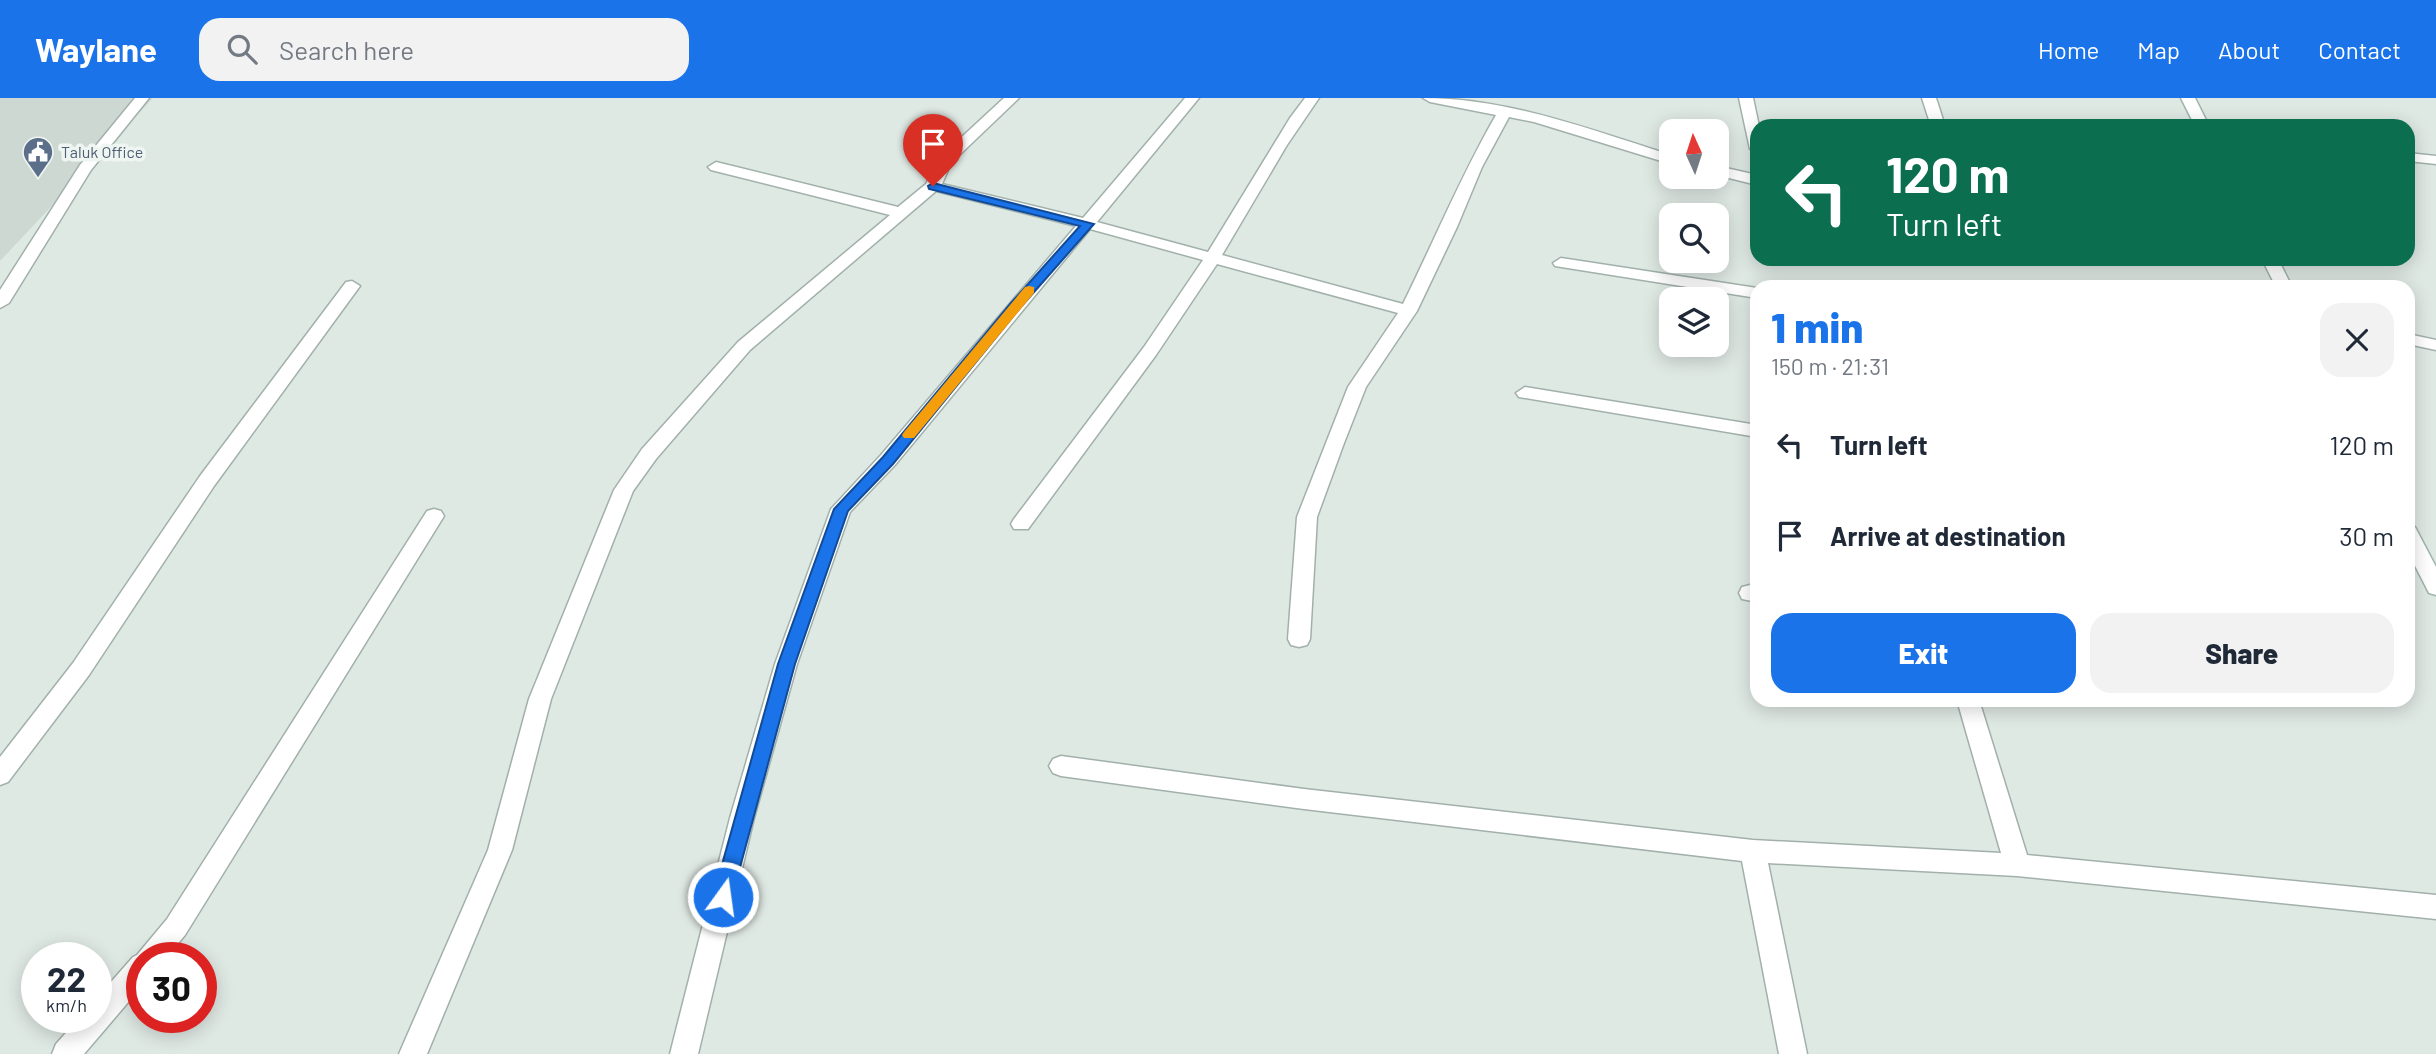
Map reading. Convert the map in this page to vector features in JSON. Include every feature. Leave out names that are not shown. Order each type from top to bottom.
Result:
[{"type":"street","points":[[0,303],[85,168],[142,98]]},
{"type":"street","points":[[412,1054],[500,850],[540,699],[624,490],[649,454],[744,346],[933,186],[944,161],[1012,98]]},
{"type":"street","points":[[684,1054],[742,818],[786,664],[841,509],[888,460],[1192,98]]},
{"type":"street","points":[[1021,523],[1192,289],[1293,122],[1312,98]]},
{"type":"street","points":[[1430,98],[1537,118],[1659,156]]},
{"type":"street","points":[[1746,98],[1751,119]]},
{"type":"street","points":[[1929,98],[1936,119]]},
{"type":"street","points":[[2188,98],[2202,119]]},
{"type":"street","points":[[1299,639],[1307,517],[1357,387],[1408,311],[1449,227],[1474,167],[1505,112]]},
{"type":"street","points":[[2415,158],[2436,160]]},
{"type":"street","points":[[716,167],[902,212]]},
{"type":"street","points":[[1729,174],[1750,178]]},
{"type":"street","points":[[933,186],[1088,224],[1408,311]]},
{"type":"street","points":[[1561,263],[1750,292]]},
{"type":"street","points":[[0,775],[81,669],[207,481],[352,286]]},
{"type":"street","points":[[2415,340],[2436,345]]},
{"type":"street","points":[[1525,393],[1750,430]]},
{"type":"street","points":[[163,942],[176,927],[434,516]]},
{"type":"street","points":[[2415,547],[2436,587]]},
{"type":"street","points":[[1970,707],[2017,865]]},
{"type":"street","points":[[1060,766],[1304,799],[1754,851],[2017,865],[2436,907]]},
{"type":"street","points":[[1754,851],[1793,1054]]},
{"type":"street","points":[[66,1054],[126,985]]},
{"type":"shaded area","name":"Taluk Office","points":[[0,98],[153,98],[0,261]]},
{"type":"slow traffic","points":[[909,435],[1029,290]]},
{"type":"place","name":"Taluk Office","points":[[38,179]]},
{"type":"route","points":[[723,897],[742,818],[786,664],[841,509],[888,460],[1015,306],[1088,224],[933,186]]}]
